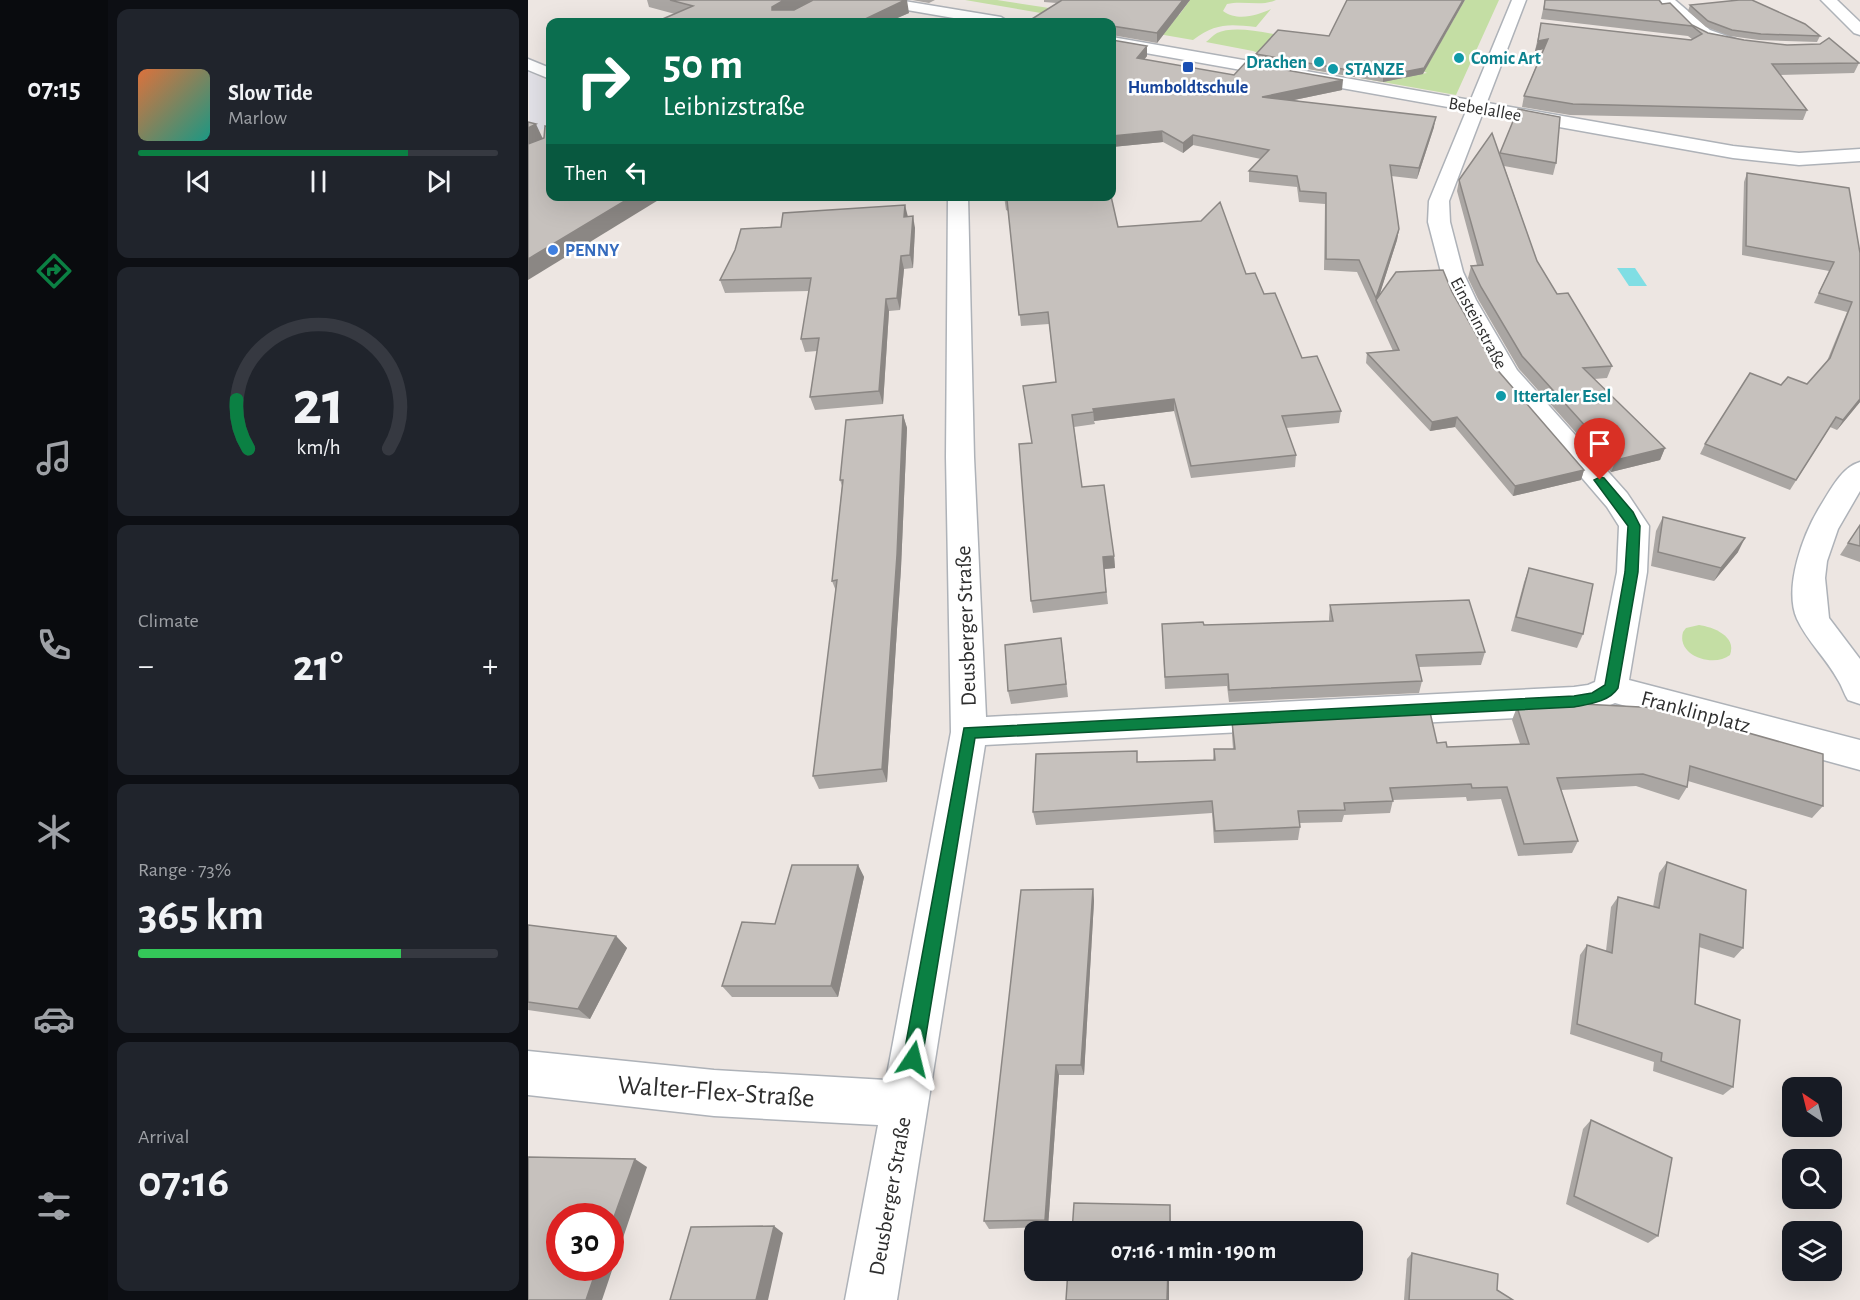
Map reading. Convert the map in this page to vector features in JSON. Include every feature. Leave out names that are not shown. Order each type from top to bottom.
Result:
[{"type":"street","points":[[872,0],[966,18]]},
{"type":"street","name":"Einsteinstraße","points":[[1519,0],[1516,24],[1439,201],[1439,222],[1452,272],[1482,335],[1506,374],[1628,514],[1634,526],[1632,572]]},
{"type":"street","points":[[1667,0],[1700,33],[1728,43],[1750,44]]},
{"type":"street","points":[[1828,0],[1860,30]]},
{"type":"street","name":"Bebelallee","points":[[1116,43],[1748,154],[1799,159],[1860,155]]},
{"type":"street","points":[[528,64],[546,72]]},
{"type":"street","name":"Deusberger Straße","points":[[871,1300],[969,732],[960,457],[958,201]]},
{"type":"street","points":[[1860,471],[1829,515],[1816,546],[1809,580],[1812,617],[1856,677],[1860,691]]},
{"type":"street","name":"Franklinplatz","points":[[1632,572],[1611,688],[1860,755]]},
{"type":"street","points":[[969,732],[1574,702],[1595,698],[1611,688]]},
{"type":"street","name":"Walter-Flex-Straße","points":[[528,1073],[714,1093],[905,1104]]},
{"type":"shaded area","points":[[528,71],[546,80],[546,127],[530,136]]},
{"type":"green space","points":[[965,0],[997,0],[1049,8],[1165,18],[1169,14],[1179,15],[1190,0],[1276,0],[1264,3],[1227,4],[1223,11],[1241,17],[1271,9],[1256,27],[1223,26],[1209,30],[1193,40],[1116,27],[1116,18],[1070,18]]},
{"type":"green space","points":[[1465,0],[1499,0],[1456,95],[1292,66],[1253,51],[1206,42],[1217,33],[1234,29],[1256,31],[1311,44],[1407,76],[1427,73],[1419,69],[1422,65],[1427,66]]},
{"type":"green space","points":[[1699,625],[1717,630],[1727,638],[1731,648],[1730,655],[1723,659],[1706,660],[1685,648],[1682,640],[1683,632],[1686,628]]},
{"type":"water","points":[[1617,268],[1635,268],[1647,286],[1629,286]]},
{"type":"building","points":[[670,0],[784,0],[772,7],[772,10],[794,10],[813,0],[905,0],[867,18],[665,18],[693,6]]},
{"type":"building","points":[[1062,0],[1183,0],[1157,33],[1116,27],[1116,18],[1033,18]]},
{"type":"building","points":[[1347,0],[1463,0],[1424,68],[1383,76],[1256,54],[1278,30],[1329,36]]},
{"type":"building","points":[[1545,0],[1659,0],[1662,4],[1670,3],[1692,25],[1708,33],[1787,45],[1820,44],[1829,38],[1859,63],[1772,64],[1807,110],[1573,104],[1524,96],[1548,39],[1538,41],[1541,23],[1691,40],[1702,34],[1692,26],[1544,9]]},
{"type":"building","points":[[1752,0],[1805,24],[1820,36],[1761,34],[1732,30],[1708,21],[1690,5]]},
{"type":"building","points":[[1116,41],[1147,46],[1137,58],[1234,75],[1245,63],[1343,80],[1262,97],[1436,117],[1419,168],[1390,165],[1399,229],[1376,298],[1359,260],[1326,259],[1326,193],[1300,191],[1297,176],[1249,171],[1269,150],[1193,135],[1183,143],[1162,131],[1116,136]]},
{"type":"building","points":[[1518,109],[1560,117],[1556,163],[1500,153]]},
{"type":"building","points":[[528,122],[536,124],[528,128]]},
{"type":"building","points":[[545,126],[546,201],[625,201],[528,259],[528,144],[544,138]]},
{"type":"building","points":[[1492,133],[1537,261],[1557,294],[1568,293],[1612,366],[1583,368],[1665,448],[1616,460],[1522,356],[1481,287],[1471,266],[1483,265],[1459,180]]},
{"type":"building","points":[[1747,173],[1849,188],[1860,253],[1860,399],[1843,420],[1836,417],[1796,480],[1705,444],[1750,373],[1781,385],[1788,377],[1807,384],[1830,358],[1852,302],[1819,293],[1834,262],[1746,246]]},
{"type":"building","points":[[1007,201],[1112,201],[1118,227],[1201,221],[1220,202],[1246,274],[1255,273],[1264,294],[1275,293],[1302,358],[1317,356],[1341,411],[1282,416],[1296,455],[1191,466],[1174,399],[1093,409],[1094,412],[1072,415],[1082,487],[1104,485],[1114,556],[1103,557],[1106,592],[1031,601],[1019,444],[1032,443],[1023,386],[1056,382],[1048,312],[1019,315]]},
{"type":"building","points":[[905,205],[904,217],[913,216],[910,255],[901,256],[897,298],[886,299],[879,391],[810,397],[819,338],[801,339],[811,278],[720,280],[735,250],[741,229],[781,227],[783,213]]},
{"type":"building","points":[[1443,270],[1452,292],[1494,366],[1584,470],[1515,486],[1457,417],[1432,422],[1367,353],[1399,350],[1376,300],[1396,272]]},
{"type":"building","points":[[903,415],[897,555],[882,769],[813,776],[837,580],[832,581],[843,480],[840,480],[846,420]]},
{"type":"building","points":[[1663,517],[1745,538],[1721,568],[1658,552]]},
{"type":"building","points":[[1860,525],[1860,546],[1848,543]]},
{"type":"building","points":[[1529,568],[1593,584],[1583,634],[1516,617]]},
{"type":"building","points":[[1469,600],[1485,652],[1416,655],[1422,681],[1229,690],[1228,674],[1165,677],[1162,624],[1333,621],[1330,605]]},
{"type":"building","points":[[1061,638],[1066,684],[1008,691],[1005,645]]},
{"type":"building","points":[[1582,704],[1660,708],[1823,754],[1823,806],[1690,766],[1687,787],[1643,774],[1557,778],[1578,841],[1524,844],[1507,787],[1472,788],[1471,784],[1390,788],[1393,801],[1344,803],[1345,810],[1298,811],[1300,827],[1215,831],[1212,801],[1033,812],[1036,754],[1137,751],[1137,762],[1215,760],[1214,749],[1235,749],[1232,722],[1430,712],[1437,743],[1446,742],[1447,747],[1529,744],[1517,707]]},
{"type":"building","points":[[1667,862],[1746,890],[1743,948],[1700,934],[1695,1004],[1740,1020],[1733,1087],[1661,1061],[1662,1053],[1577,1024],[1587,945],[1612,953],[1618,897],[1659,908]]},
{"type":"building","points":[[792,865],[858,865],[831,986],[722,986],[742,922],[775,924]]},
{"type":"building","points":[[1093,889],[1081,1065],[1056,1065],[1045,1220],[984,1221],[1021,890]]},
{"type":"building","points":[[528,925],[616,936],[578,1009],[528,1002]]},
{"type":"building","points":[[1591,1120],[1672,1158],[1658,1236],[1574,1196]]},
{"type":"building","points":[[528,1157],[635,1159],[619,1203],[546,1203],[546,1281],[593,1281],[586,1300],[528,1300]]},
{"type":"building","points":[[1074,1203],[1170,1205],[1170,1221],[1073,1221]]},
{"type":"building","points":[[774,1226],[756,1300],[670,1300],[691,1227]]},
{"type":"building","points":[[1412,1253],[1498,1274],[1497,1290],[1513,1300],[1409,1300]]},
{"type":"building","points":[[1067,1281],[1168,1281],[1167,1300],[1066,1300]]},
{"type":"place","name":"Comic Art","points":[[1459,58]]},
{"type":"place","name":"Drachen","points":[[1319,62]]},
{"type":"place","name":"Humboldtschule","points":[[1188,67]]},
{"type":"place","name":"STANZE","points":[[1333,69]]},
{"type":"place","name":"PENNY","points":[[553,250]]},
{"type":"place","name":"Ittertaler Esel","points":[[1501,396]]},
{"type":"route","points":[[913,1059],[969,732],[1574,702],[1595,698],[1611,688],[1632,572],[1634,526],[1628,514],[1600,480]]}]
